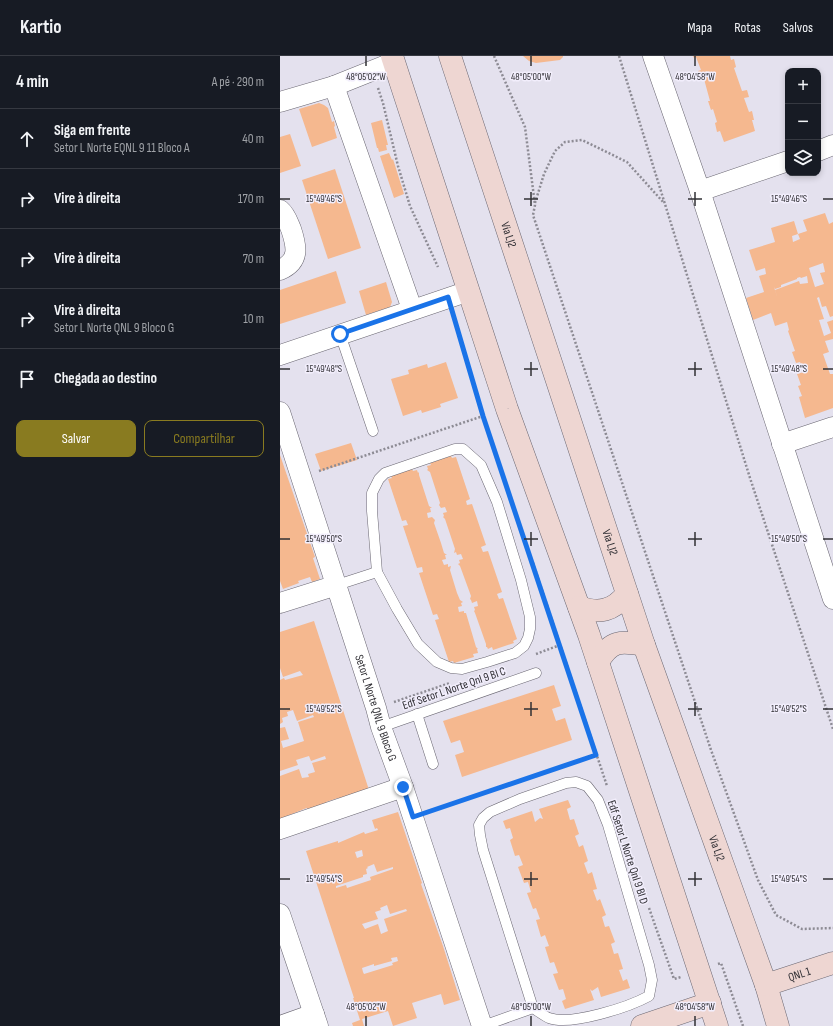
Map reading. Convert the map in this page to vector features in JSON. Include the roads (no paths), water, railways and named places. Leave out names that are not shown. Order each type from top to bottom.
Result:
[{"type":"main road","name":"Via LJ2","points":[[450,56],[644,645],[766,985],[778,1026]]},
{"type":"main road","points":[[393,59],[507,409],[598,662],[717,1026]]},
{"type":"main road","points":[[579,607],[589,611],[602,611],[612,608],[620,603],[627,594]]},
{"type":"main road","points":[[598,662],[605,650],[615,644],[628,642],[644,645]]},
{"type":"main road","name":"QNL 1","points":[[766,985],[833,963]]},
{"type":"main road","points":[[642,1026],[710,1003]]},
{"type":"street","points":[[653,56],[700,190],[833,599]]},
{"type":"street","points":[[280,102],[334,86],[372,71],[393,59]]},
{"type":"street","points":[[334,86],[412,309]]},
{"type":"street","points":[[821,149],[833,146]]},
{"type":"street","points":[[700,190],[785,162]]},
{"type":"street","points":[[280,210],[286,218],[295,243],[295,255],[290,264],[280,270]]},
{"type":"street","points":[[280,355],[448,297],[466,281]]},
{"type":"street","name":"Setor L Norte QNL 9 Bloco G","points":[[280,412],[302,476],[381,727],[403,787],[482,1026]]},
{"type":"street","points":[[782,444],[833,428]]},
{"type":"street","points":[[280,603],[336,585]]},
{"type":"street","points":[[280,829],[403,787]]},
{"type":"street","points":[[280,914],[316,1020],[280,1026]]},
{"type":"lane","points":[[340,334],[373,431]]},
{"type":"lane","points":[[455,449],[463,449],[481,465],[497,502],[521,580],[530,617],[528,638],[524,646],[516,653],[462,669],[451,668],[437,662],[418,644],[397,610],[377,572],[372,493],[379,479],[385,473],[455,449]]},
{"type":"lane","points":[[336,585],[377,572]]},
{"type":"lane","name":"Edf Setor L Norte Qnl 9 BI C","points":[[381,727],[536,673]]},
{"type":"lane","points":[[417,714],[433,764]]},
{"type":"lane","name":"Edf Setor L Norte Qnl 9 BI D","points":[[576,782],[587,786],[598,800],[608,825],[649,965],[652,980],[651,988],[649,996],[637,1003],[590,1016],[563,1020],[549,1018],[533,1008],[486,858],[479,825],[483,818],[496,809],[566,783],[576,782]]},
{"type":"lane","points":[[482,1026],[533,1008]]}]
